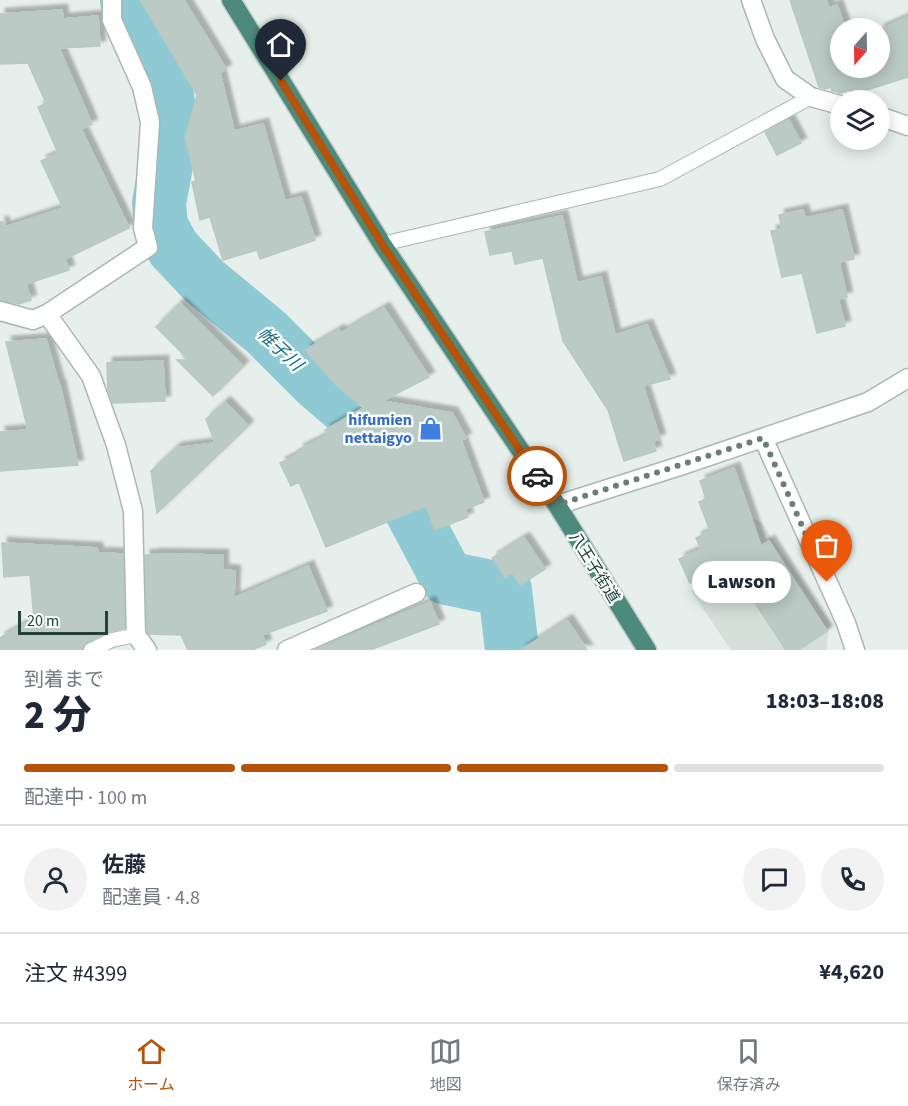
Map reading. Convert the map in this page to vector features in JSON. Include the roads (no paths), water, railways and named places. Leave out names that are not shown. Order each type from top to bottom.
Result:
[{"type":"highway","name":"八王子街道","points":[[231,0],[382,244],[557,505],[647,650]]},
{"type":"street","points":[[0,310],[33,320],[47,314],[148,247],[143,228],[150,122],[142,87],[112,20],[112,0]]},
{"type":"street","points":[[751,0],[765,39],[785,80],[811,97],[830,102]]},
{"type":"street","points":[[890,120],[908,126]]},
{"type":"street","points":[[47,314],[91,376],[116,445],[133,511],[136,635],[147,650]]},
{"type":"street","points":[[557,505],[868,402],[908,378]]},
{"type":"street","points":[[763,438],[846,623],[855,650]]},
{"type":"street","points":[[287,650],[416,593]]},
{"type":"lane","points":[[382,244],[660,178],[811,97]]},
{"type":"lane","points":[[91,650],[112,640],[136,635]]},
{"type":"waterway","name":"帷子川","points":[[127,0],[135,25],[166,88],[172,133],[159,203],[161,226],[173,248],[204,281],[267,333],[318,384],[366,425],[447,578],[505,590],[512,650]]},
{"type":"place","name":"hifumien nettaigyo","points":[[430,428]]},
{"type":"place","name":"Lawson","points":[[827,582]]}]
